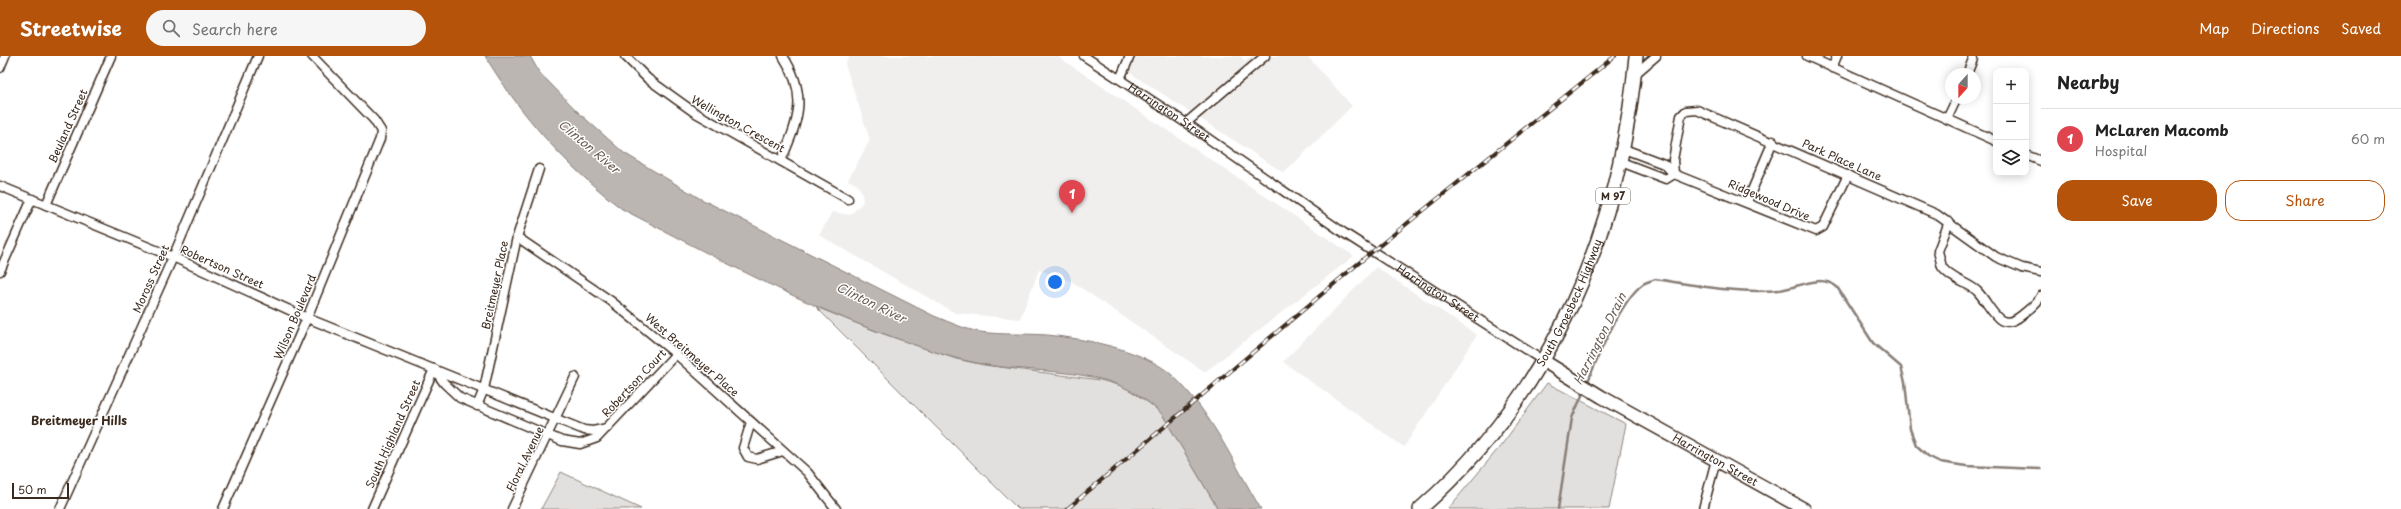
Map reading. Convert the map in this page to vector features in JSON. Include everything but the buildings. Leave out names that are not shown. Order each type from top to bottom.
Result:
[{"type":"main road","name":"South Groesbeck Highway","points":[[1420,509],[1455,476],[1491,435],[1542,360],[1570,312],[1586,276],[1612,200],[1624,149],[1635,74],[1636,56]]},
{"type":"street","points":[[0,68],[5,56]]},
{"type":"street","name":"Beuland Street","points":[[46,205],[111,56]]},
{"type":"street","name":"Moross Street","points":[[60,509],[173,257],[258,56]]},
{"type":"street","name":"Wilson Boulevard","points":[[222,509],[307,318],[379,145],[381,131],[374,120],[312,56]]},
{"type":"street","name":"Wellington Crescent","points":[[625,56],[648,78],[681,104],[848,199]]},
{"type":"street","points":[[781,161],[799,112],[797,85],[783,56]]},
{"type":"street","name":"Harrington Street","points":[[1084,56],[1186,123],[1344,233],[1572,380],[1804,509]]},
{"type":"street","points":[[1120,79],[1130,56]]},
{"type":"street","points":[[1186,123],[1265,56]]},
{"type":"street","points":[[1635,74],[1656,56]]},
{"type":"street","points":[[1807,56],[1994,140]]},
{"type":"street","points":[[1832,68],[1838,56]]},
{"type":"street","points":[[1969,68],[1973,59]]},
{"type":"street","points":[[1947,119],[1953,104]]},
{"type":"street","name":"Park Place Lane","points":[[1674,174],[1673,160],[1681,116],[1690,110],[1697,110],[1773,141],[1936,214],[1996,257],[2022,268],[2041,272]]},
{"type":"street","points":[[1747,202],[1773,141]]},
{"type":"street","name":"Ridgewood Drive","points":[[1624,149],[1664,164],[1674,174],[1747,202],[1813,231],[1820,230],[1823,227],[1848,175]]},
{"type":"street","points":[[2029,156],[2041,161]]},
{"type":"street","name":"Ridgewood Drive","points":[[1621,162],[1666,179],[1674,174]]},
{"type":"street","name":"Breitmeyer Place","points":[[477,406],[484,389],[517,237],[539,169]]},
{"type":"street","name":"Robertson Street","points":[[0,186],[173,257],[307,318],[556,419]]},
{"type":"street","points":[[0,271],[32,199]]},
{"type":"street","points":[[1949,222],[1938,252],[1942,267],[1977,292],[2001,321],[2009,323],[2017,319],[2036,303],[2041,296]]},
{"type":"street","name":"West Breitmeyer Place","points":[[517,237],[611,301],[676,354],[807,472],[836,509]]},
{"type":"street","name":"Robertson Court","points":[[548,436],[573,444],[584,444],[597,438],[676,354]]},
{"type":"street","name":"Robertson Street","points":[[434,369],[451,390],[460,398],[548,436]]},
{"type":"street","name":"South Highland Street","points":[[372,509],[434,369]]},
{"type":"street","name":"Floral Avenue","points":[[512,509],[575,377]]},
{"type":"street","name":"Robertson Court","points":[[556,419],[588,431],[607,428]]},
{"type":"street","points":[[751,422],[743,448],[748,457],[757,460],[783,450]]},
{"type":"street","points":[[1703,509],[1716,460]]},
{"type":"shaded area","points":[[850,56],[1057,56],[1354,256],[1205,372],[1071,281],[1039,270],[1020,319],[955,313],[819,235],[832,212],[850,215],[863,202],[862,192],[856,184],[848,180],[870,140],[845,64]]},
{"type":"shaded area","points":[[1135,56],[1240,56],[1245,61],[1251,56],[1307,56],[1352,106],[1284,173],[1127,71]]},
{"type":"shaded area","points":[[1376,267],[1477,335],[1404,447],[1283,362]]},
{"type":"shaded area","points":[[816,307],[878,332],[956,359],[984,365],[1100,380],[1125,387],[1149,403],[1162,414],[1218,509],[1018,509]]},
{"type":"shaded area","points":[[1547,383],[1626,424],[1609,509],[1448,509],[1503,443]]},
{"type":"shaded area","points":[[561,472],[641,509],[541,509]]},
{"type":"water","name":"Clinton River","points":[[485,56],[530,56],[539,72],[579,113],[624,153],[699,198],[934,316],[975,331],[997,334],[1048,335],[1085,340],[1133,353],[1161,367],[1172,375],[1186,389],[1199,405],[1221,439],[1261,509],[1218,509],[1162,414],[1145,400],[1125,388],[1093,377],[998,367],[972,362],[921,347],[865,327],[794,296],[622,209],[582,175],[546,139],[514,99]]},
{"type":"waterway","name":"Harrington Drain","points":[[1587,384],[1610,330],[1626,303],[1643,284],[1655,279],[1732,290],[1763,291],[1786,289],[1809,282],[1823,281],[1837,287],[1873,343],[1901,367],[1905,382],[1910,429],[1916,445],[1928,456],[1940,462],[1966,466],[2041,469]]},
{"type":"waterway","name":"Harrington Drain","points":[[1558,509],[1572,418],[1584,391]]},
{"type":"railway","points":[[1067,509],[1373,251],[1615,56]]},
{"type":"place","name":"McLaren Macomb","points":[[1072,213]]},
{"type":"district","name":"Breitmeyer Hills","points":[[79,421]]}]
